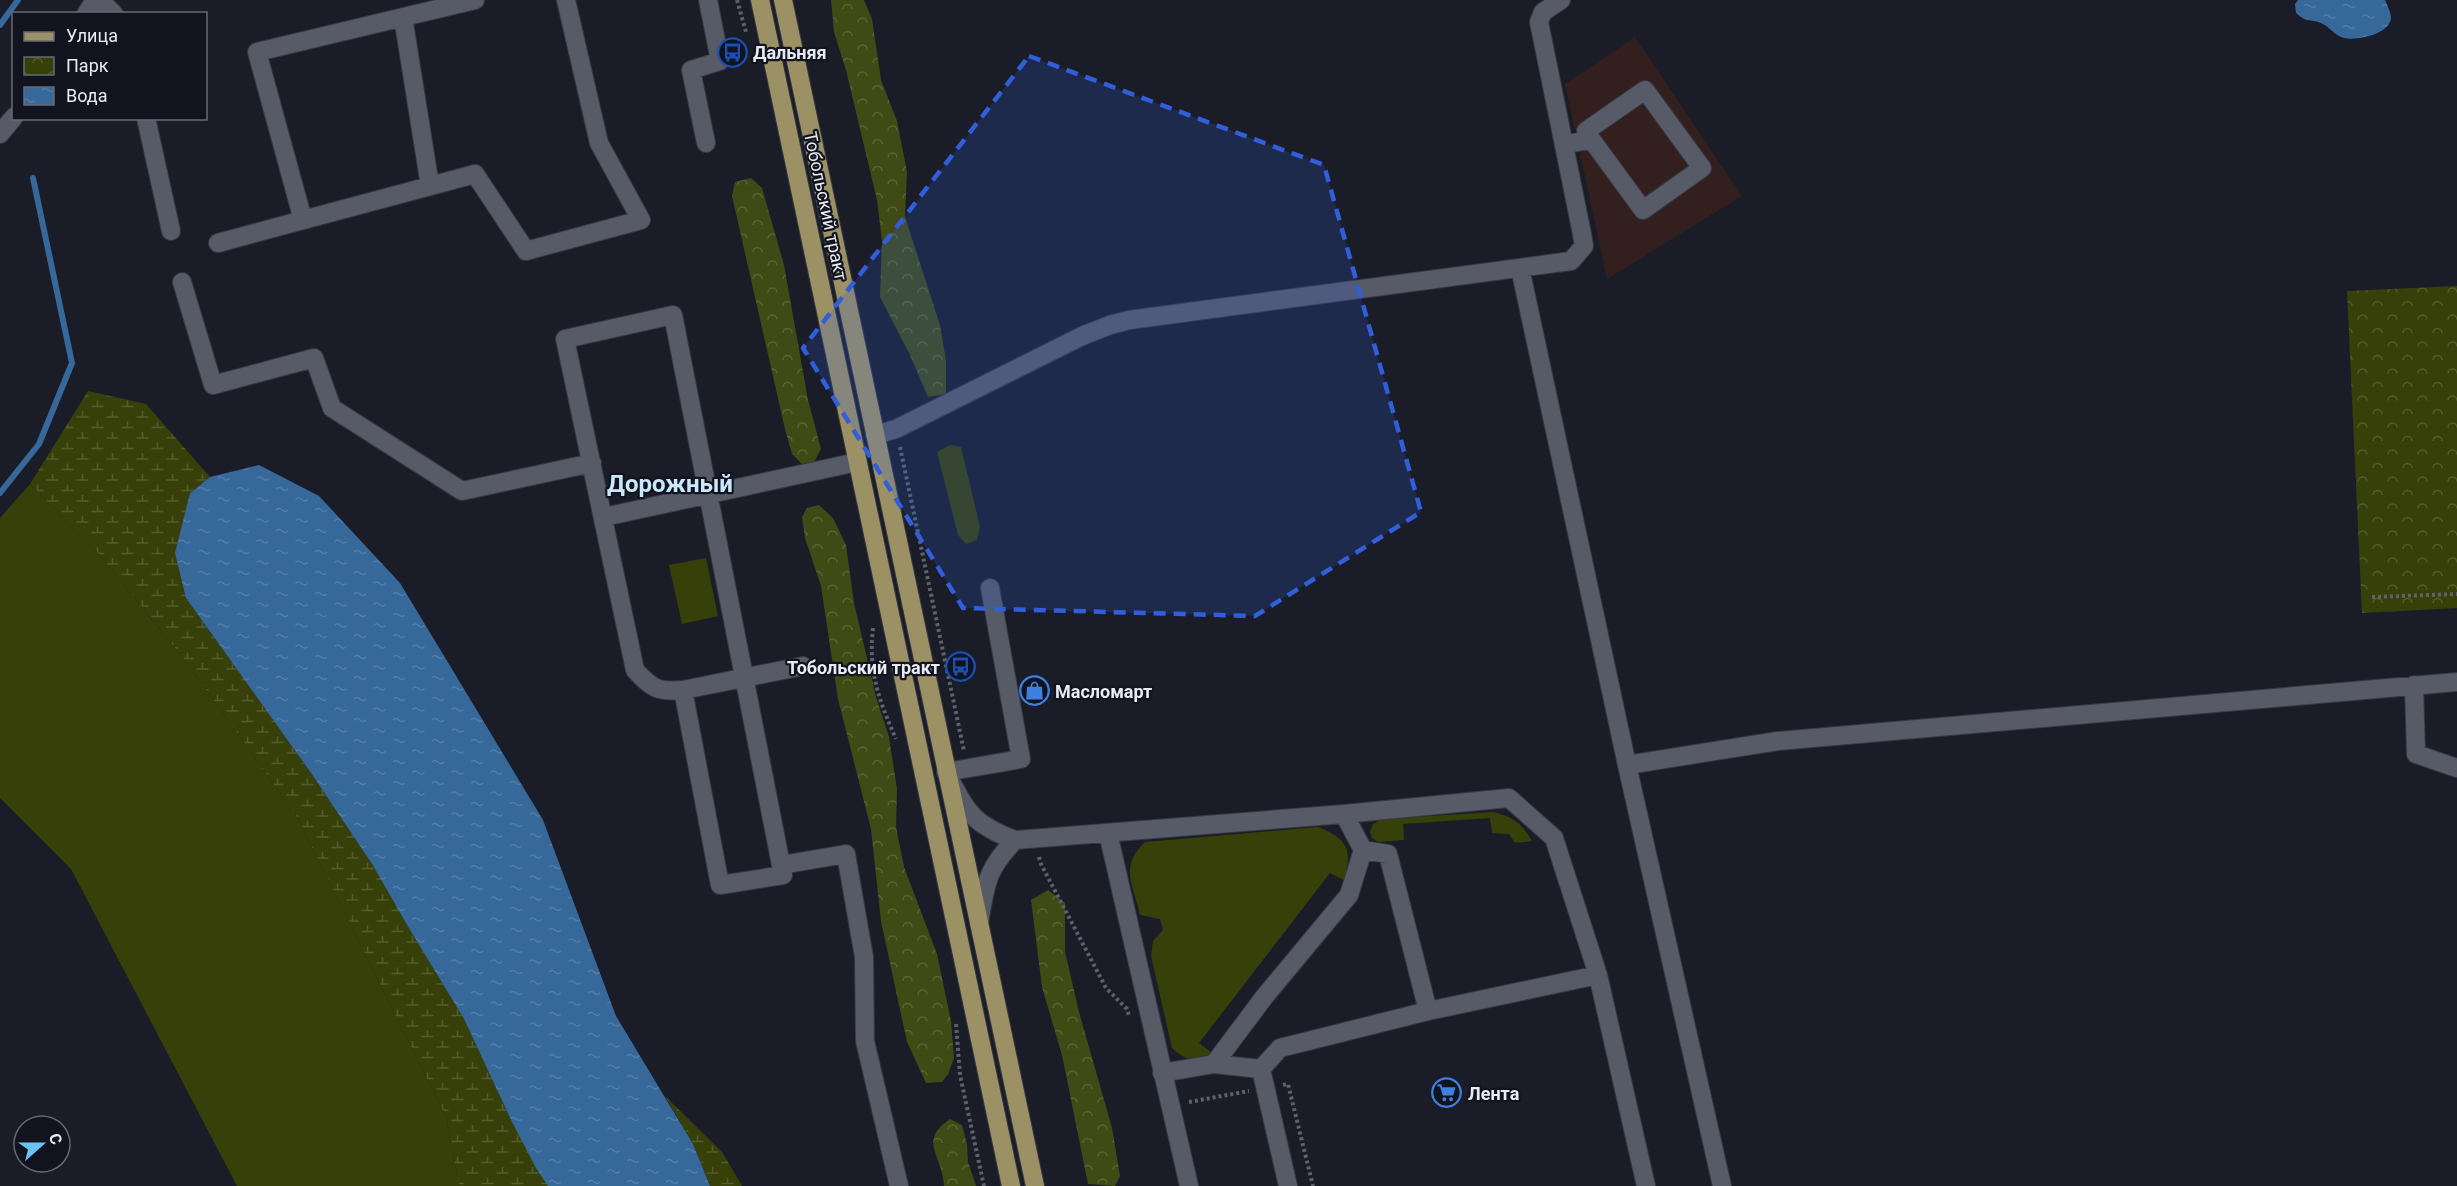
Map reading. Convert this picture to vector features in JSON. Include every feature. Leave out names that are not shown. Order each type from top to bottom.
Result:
[{"type":"main road","name":"Тобольский тракт","points":[[760,0],[1011,1186]]},
{"type":"main road","name":"Тобольский тракт","points":[[783,0],[1035,1186]]},
{"type":"street","points":[[100,0],[112,12]]},
{"type":"street","points":[[303,220],[257,52],[475,0]]},
{"type":"street","points":[[218,243],[475,174],[526,251],[641,220],[599,143],[566,0]]},
{"type":"street","points":[[706,143],[691,70],[720,61],[708,0]]},
{"type":"street","points":[[875,435],[896,429],[1082,336],[1129,320],[1571,261],[1584,246],[1539,22],[1543,12],[1561,0]]},
{"type":"street","points":[[403,17],[430,186]]},
{"type":"street","points":[[1645,90],[1702,168],[1643,210],[1591,139],[1586,131],[1645,90]]},
{"type":"street","points":[[146,120],[171,231]]},
{"type":"street","points":[[1564,145],[1591,139]]},
{"type":"street","points":[[1520,268],[1722,1186]]},
{"type":"street","points":[[182,282],[213,385],[314,358],[332,408],[462,491],[592,464]]},
{"type":"street","points":[[683,690],[720,885],[783,875],[745,677],[710,493],[674,315],[565,339],[635,670],[653,688],[667,691],[683,690],[745,677],[803,666]]},
{"type":"street","points":[[604,517],[857,462]]},
{"type":"street","points":[[990,588],[1021,759],[946,772],[968,812],[992,832],[1015,840],[1344,814],[1509,798],[1554,838],[1598,975],[1646,1186]]},
{"type":"street","points":[[1628,765],[1778,741],[2457,682]]},
{"type":"street","points":[[2414,686],[2416,754],[2457,768]]},
{"type":"street","points":[[1214,1064],[1265,996],[1349,895],[1363,850],[1344,814]]},
{"type":"street","points":[[1108,832],[1189,1186]]},
{"type":"street","points":[[979,923],[986,885],[996,860],[1015,840]]},
{"type":"street","points":[[1363,850],[1388,854],[1428,1011]]},
{"type":"street","points":[[781,865],[846,854],[864,957],[865,1041],[898,1186]]},
{"type":"street","points":[[1261,1069],[1280,1048],[1428,1011],[1598,975]]},
{"type":"street","points":[[1162,1073],[1214,1064],[1261,1069]]},
{"type":"street","points":[[1261,1069],[1288,1186]]},
{"type":"path","points":[[2372,597],[2457,594]]},
{"type":"highlighted area","points":[[1029,56],[1324,165],[1421,512],[1255,616],[963,608],[803,348]]},
{"type":"shaded area","points":[[1635,37],[1742,196],[1607,279],[1565,84]]},
{"type":"green space","points":[[831,0],[864,0],[872,19],[881,80],[897,121],[907,172],[905,217],[940,325],[946,361],[946,394],[928,397],[910,355],[880,297],[882,241],[877,200],[846,70],[834,32]]},
{"type":"green space","points":[[751,178],[762,188],[784,265],[808,400],[821,449],[814,462],[802,464],[792,454],[732,196],[735,182]]},
{"type":"green space","points":[[2457,286],[2457,608],[2362,613],[2347,291]]},
{"type":"green space","points":[[88,391],[146,404],[210,477],[190,493],[185,517],[186,598],[311,773],[372,864],[464,1019],[511,1120],[548,1186],[459,1186],[446,1117],[297,817],[188,664],[99,554],[30,484]]},
{"type":"green space","points":[[950,445],[961,447],[980,527],[977,540],[966,544],[958,535],[937,452]]},
{"type":"green space","points":[[30,484],[99,554],[188,664],[297,817],[446,1117],[459,1186],[237,1186],[71,869],[0,798],[0,518]]},
{"type":"green space","points":[[819,505],[833,518],[846,545],[854,603],[876,697],[889,737],[897,789],[896,827],[904,867],[937,954],[951,1021],[954,1058],[942,1082],[926,1083],[907,1042],[881,921],[871,829],[838,699],[821,586],[805,538],[802,517],[807,508]]},
{"type":"green space","points":[[706,558],[718,616],[682,624],[669,565]]},
{"type":"green space","points":[[1494,812],[1517,822],[1532,841],[1515,843],[1509,834],[1492,833],[1490,818],[1403,824],[1404,840],[1378,842],[1372,838],[1370,832],[1373,824],[1382,819]]},
{"type":"green space","points":[[1318,827],[1336,836],[1346,847],[1348,861],[1344,880],[1330,873],[1199,1043],[1212,1053],[1196,1059],[1182,1056],[1172,1048],[1151,956],[1153,941],[1163,930],[1160,919],[1140,915],[1130,876],[1132,859],[1145,842]]},
{"type":"green space","points":[[1048,890],[1065,903],[1065,952],[1079,1012],[1112,1128],[1120,1176],[1115,1186],[1088,1184],[1062,1055],[1042,987],[1031,900]]},
{"type":"green space","points":[[665,1096],[722,1152],[742,1186],[710,1186],[693,1144]]},
{"type":"green space","points":[[950,1119],[962,1125],[967,1144],[968,1162],[976,1186],[944,1186],[933,1142],[940,1127]]},
{"type":"water","points":[[2298,0],[2385,0],[2391,18],[2385,28],[2372,35],[2344,38],[2321,23],[2306,20],[2296,13],[2295,4]]},
{"type":"water","points":[[259,465],[319,496],[400,583],[543,820],[616,1016],[693,1144],[710,1186],[548,1186],[536,1168],[464,1019],[372,864],[311,773],[186,598],[175,553],[190,493],[210,477]]},
{"type":"waterway","points":[[0,25],[18,0]]},
{"type":"waterway","points":[[0,493],[39,444],[72,363],[33,178]]},
{"type":"place","name":"Дальняя","points":[[732,52]]},
{"type":"place","name":"Тобольский тракт","points":[[961,667]]},
{"type":"place","name":"Масломарт","points":[[1034,691]]},
{"type":"place","name":"Лента","points":[[1447,1093]]},
{"type":"district","name":"Дорожный","points":[[670,484]]}]
